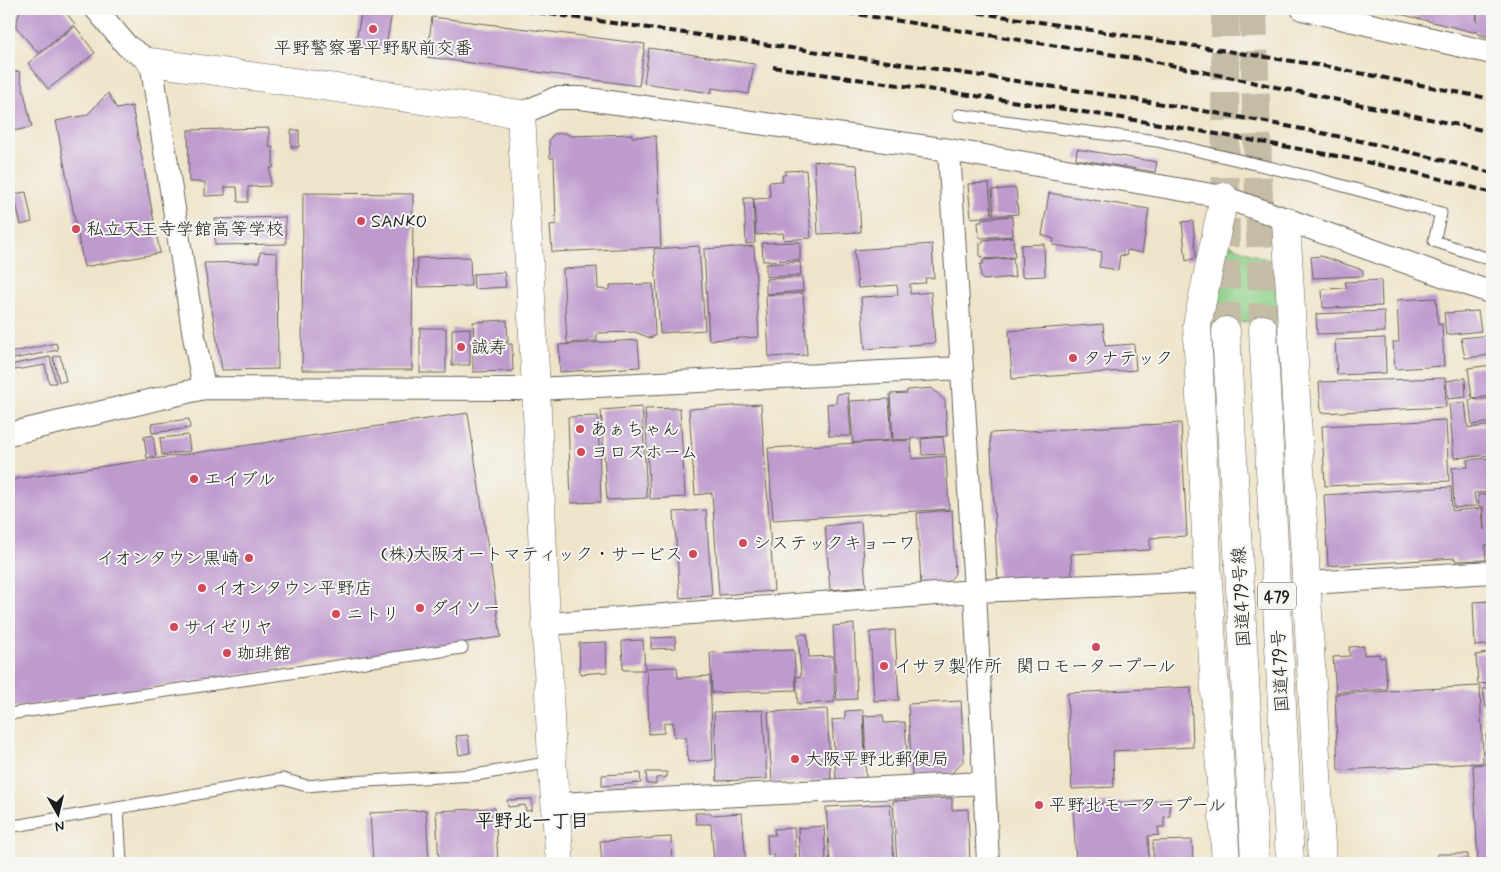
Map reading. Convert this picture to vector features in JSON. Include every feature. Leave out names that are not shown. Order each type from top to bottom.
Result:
[{"type":"main road","points":[[151,62],[521,114],[548,624],[552,762],[557,804],[560,863]]},
{"type":"main road","points":[[1224,198],[1197,325],[1208,581],[1226,863]]},
{"type":"main road","points":[[1286,220],[1308,583],[1322,863]]},
{"type":"main road","name":"国道479号","points":[[1263,329],[1290,863]]},
{"type":"main road","name":"国道479号線","points":[[1226,331],[1256,863]]},
{"type":"street","points":[[96,9],[126,46],[151,62],[194,336],[204,388]]},
{"type":"street","points":[[1302,9],[1492,53]]},
{"type":"street","points":[[521,114],[556,98],[581,98],[949,150],[1224,198],[1492,293]]},
{"type":"street","points":[[949,150],[975,591],[988,863]]},
{"type":"street","points":[[9,434],[204,388],[536,389],[962,368]]},
{"type":"street","points":[[1308,583],[1492,572]]},
{"type":"street","points":[[548,624],[975,591],[1208,581]]},
{"type":"street","points":[[557,804],[984,782]]},
{"type":"lane","points":[[959,115],[1157,141],[1321,180],[1441,213],[1434,241],[1492,260]]},
{"type":"lane","points":[[9,714],[462,648]]},
{"type":"lane","points":[[9,827],[283,779],[307,786],[475,775],[552,762]]},
{"type":"lane","points":[[118,809],[121,863]]},
{"type":"green space","points":[[1225,243],[1278,264],[1281,319],[1211,324]]},
{"type":"building","points":[[20,9],[63,9],[75,24],[38,53],[16,27]]},
{"type":"building","name":"平野警察署平野駅前交番","points":[[362,9],[392,13],[385,51],[355,46]]},
{"type":"building","points":[[1380,9],[1476,9],[1477,22],[1477,9],[1492,9],[1492,38],[1478,34],[1477,31],[1473,32]]},
{"type":"building","points":[[432,17],[645,44],[639,86],[427,57]]},
{"type":"building","points":[[75,26],[95,53],[48,89],[28,63]]},
{"type":"building","points":[[649,48],[754,64],[749,94],[712,88],[711,93],[644,83]]},
{"type":"building","points":[[19,71],[32,127],[9,132],[9,73]]},
{"type":"building","points":[[108,93],[117,109],[132,106],[160,253],[84,267],[56,121],[87,115]]},
{"type":"building","points":[[269,128],[269,147],[273,147],[273,168],[270,168],[270,186],[248,187],[248,202],[238,202],[237,187],[225,187],[225,195],[205,196],[205,182],[189,182],[188,130]]},
{"type":"building","points":[[291,130],[299,130],[299,147],[291,147]]},
{"type":"building","points":[[565,133],[571,136],[632,134],[632,137],[656,136],[661,247],[552,252],[550,225],[556,224],[554,158],[550,158],[549,140],[554,134]]},
{"type":"building","points":[[1077,149],[1157,162],[1155,172],[1076,159]]},
{"type":"building","points":[[814,161],[857,165],[861,232],[818,234]]},
{"type":"building","points":[[806,170],[811,238],[784,240],[783,233],[756,235],[754,199],[770,198],[769,182],[783,181],[782,175],[785,175],[785,171]]},
{"type":"building","points":[[989,183],[992,216],[971,218],[968,184]]},
{"type":"building","points":[[1016,188],[1018,214],[994,216],[992,190]]},
{"type":"building","points":[[26,192],[32,222],[21,225],[14,194]]},
{"type":"building","points":[[303,193],[413,194],[412,370],[302,370]]},
{"type":"building","points":[[1049,193],[1149,209],[1142,253],[1127,250],[1126,256],[1120,255],[1118,270],[1099,267],[1102,252],[1053,245],[1054,239],[1042,235]]},
{"type":"building","points":[[744,198],[753,198],[755,243],[746,244]]},
{"type":"building","points":[[1012,216],[1013,236],[981,238],[979,236],[978,222],[982,222],[981,219]]},
{"type":"building","points":[[285,217],[286,244],[215,245],[215,219]]},
{"type":"building","points":[[1193,221],[1196,258],[1186,261],[1182,222]]},
{"type":"building","points":[[1013,237],[1015,257],[983,259],[983,256],[980,257],[980,243],[983,243],[983,240]]},
{"type":"building","points":[[800,242],[800,260],[763,261],[762,243]]},
{"type":"building","points":[[932,244],[934,278],[925,278],[926,283],[910,284],[910,294],[931,292],[935,343],[865,349],[861,297],[898,295],[897,285],[858,288],[854,250]]},
{"type":"building","points":[[1044,244],[1045,276],[1022,277],[1021,245]]},
{"type":"building","points":[[699,246],[705,330],[660,333],[654,249]]},
{"type":"building","points":[[754,246],[759,337],[709,340],[704,249]]},
{"type":"building","points":[[260,252],[277,253],[278,369],[222,370],[204,263],[259,262]]},
{"type":"building","points":[[1321,256],[1363,270],[1363,276],[1313,278],[1311,257]]},
{"type":"building","points":[[470,257],[471,286],[418,287],[417,258]]},
{"type":"building","points":[[1013,258],[1015,277],[983,280],[981,277],[980,264],[983,264],[983,260]]},
{"type":"building","points":[[800,262],[801,275],[766,277],[766,264]]},
{"type":"building","points":[[597,267],[598,289],[610,290],[610,285],[653,284],[655,336],[650,338],[635,332],[597,333],[597,341],[567,343],[563,269]]},
{"type":"building","points":[[504,272],[506,287],[474,289],[473,274]]},
{"type":"building","points":[[802,277],[803,291],[766,294],[766,279]]},
{"type":"building","points":[[1381,280],[1382,306],[1323,308],[1322,289],[1347,288],[1345,282]]},
{"type":"building","points":[[803,293],[807,355],[769,357],[766,295]]},
{"type":"building","points":[[1436,298],[1438,325],[1442,324],[1444,366],[1395,369],[1393,342],[1399,342],[1397,300]]},
{"type":"building","points":[[1384,311],[1385,332],[1317,334],[1316,314]]},
{"type":"building","points":[[1478,311],[1481,331],[1446,335],[1444,313]]},
{"type":"building","points":[[507,320],[508,342],[474,343],[473,322]]},
{"type":"building","name":"タナテック","points":[[1103,324],[1105,346],[1134,344],[1136,370],[1012,379],[1009,331]]},
{"type":"building","points":[[420,328],[446,328],[446,373],[420,373]]},
{"type":"building","points":[[470,328],[470,365],[452,365],[452,329]]},
{"type":"building","points":[[1492,335],[1492,355],[1465,358],[1461,338]]},
{"type":"building","points":[[1385,338],[1386,373],[1337,375],[1335,340]]},
{"type":"building","points":[[638,340],[640,367],[560,372],[559,345]]},
{"type":"building","points":[[56,343],[58,350],[9,360],[9,353]]},
{"type":"building","points":[[512,344],[513,371],[473,372],[473,345]]},
{"type":"building","points":[[60,355],[66,381],[59,382],[53,357]]},
{"type":"building","points":[[50,357],[56,383],[49,383],[45,365],[9,371],[9,365]]},
{"type":"building","points":[[1492,365],[1492,396],[1472,398],[1468,368]]},
{"type":"building","points":[[1445,378],[1446,407],[1321,413],[1319,382]]},
{"type":"building","points":[[1465,378],[1466,397],[1448,399],[1446,381]]},
{"type":"building","points":[[932,388],[945,401],[947,436],[893,440],[890,394],[907,393],[907,390]]},
{"type":"building","points":[[848,393],[851,436],[829,436],[827,404],[836,403],[837,394]]},
{"type":"building","points":[[1492,398],[1492,422],[1472,425],[1469,400]]},
{"type":"building","points":[[889,399],[892,440],[853,443],[850,401]]},
{"type":"building","points":[[1465,402],[1468,428],[1492,425],[1492,455],[1454,458],[1449,404]]},
{"type":"building","name":"システックキョーワ","points":[[761,404],[774,591],[719,595],[712,493],[695,495],[689,409]]},
{"type":"building","points":[[642,407],[647,498],[607,500],[601,410]]},
{"type":"building","points":[[680,408],[685,497],[650,499],[645,409]]},
{"type":"building","name":"イオンタウン黒崎","points":[[468,413],[501,637],[9,708],[9,480]]},
{"type":"building","points":[[598,416],[601,502],[571,503],[568,417]]},
{"type":"building","points":[[189,419],[190,428],[152,433],[151,424]]},
{"type":"building","points":[[1446,420],[1449,481],[1325,486],[1322,426]]},
{"type":"building","points":[[1181,423],[1187,536],[1150,538],[1150,550],[1071,554],[1072,578],[998,582],[990,433]]},
{"type":"building","points":[[153,435],[156,456],[147,458],[144,437]]},
{"type":"building","points":[[188,435],[190,451],[162,455],[160,438]]},
{"type":"building","points":[[943,437],[945,454],[922,455],[921,439]]},
{"type":"building","points":[[911,440],[912,459],[946,456],[949,509],[773,520],[768,448]]},
{"type":"building","points":[[1488,458],[1488,469],[1492,468],[1492,492],[1474,493],[1476,506],[1454,508],[1452,468],[1468,467],[1467,460]]},
{"type":"building","points":[[1451,487],[1452,511],[1482,508],[1484,530],[1483,506],[1479,507],[1478,495],[1492,494],[1492,544],[1485,545],[1486,560],[1455,561],[1455,558],[1328,566],[1324,495]]},
{"type":"building","name":"(株)大阪オートマティック・サービス","points":[[706,510],[712,596],[680,598],[674,512]]},
{"type":"building","points":[[952,510],[955,574],[946,584],[921,585],[917,513]]},
{"type":"building","points":[[861,522],[866,587],[830,590],[825,526]]},
{"type":"building","points":[[1492,601],[1492,644],[1475,646],[1473,602]]},
{"type":"building","points":[[854,624],[857,699],[837,700],[833,626]]},
{"type":"building","name":"イサヲ製作所","points":[[895,630],[899,700],[874,701],[870,632]]},
{"type":"building","points":[[798,634],[807,634],[809,657],[833,656],[835,702],[798,704],[796,677],[801,676]]},
{"type":"building","points":[[675,637],[676,648],[651,649],[651,638]]},
{"type":"building","points":[[643,640],[645,670],[623,670],[622,641]]},
{"type":"building","points":[[606,642],[607,672],[580,674],[579,643]]},
{"type":"building","points":[[1364,646],[1364,655],[1379,654],[1380,658],[1385,657],[1387,689],[1336,692],[1333,657],[1350,656],[1349,647]]},
{"type":"building","points":[[794,650],[796,690],[712,693],[710,653]]},
{"type":"building","points":[[1492,652],[1492,683],[1478,684],[1476,655]]},
{"type":"building","points":[[677,667],[678,678],[710,676],[713,760],[688,762],[686,737],[674,737],[673,722],[664,723],[664,733],[649,734],[647,668]]},
{"type":"building","points":[[1480,686],[1483,763],[1338,770],[1335,694]]},
{"type":"building","points":[[1191,687],[1193,747],[1113,751],[1114,787],[1072,789],[1067,693]]},
{"type":"building","points":[[1492,688],[1492,708],[1486,707],[1483,689]]},
{"type":"building","points":[[961,701],[964,760],[952,773],[912,776],[908,704]]},
{"type":"building","points":[[827,709],[831,779],[772,783],[768,712]]},
{"type":"building","points":[[763,710],[767,779],[717,781],[714,712]]},
{"type":"building","points":[[863,710],[866,778],[836,780],[832,720],[845,719],[845,711]]},
{"type":"building","points":[[883,715],[884,723],[905,722],[907,755],[866,757],[864,716]]},
{"type":"building","points":[[468,735],[470,753],[459,755],[456,736]]},
{"type":"building","points":[[1486,735],[1492,735],[1492,762],[1488,763]]},
{"type":"building","points":[[1491,764],[1492,863],[1478,863],[1473,765]]},
{"type":"building","points":[[646,772],[667,772],[667,777],[656,778],[656,784],[647,784]]},
{"type":"building","points":[[640,773],[641,783],[602,786],[602,775]]},
{"type":"building","points":[[952,798],[952,810],[968,809],[970,863],[897,863],[893,801]]},
{"type":"building","points":[[532,799],[532,810],[526,811],[525,805],[508,807],[507,800]]},
{"type":"building","points":[[1169,800],[1170,816],[1164,817],[1164,827],[1158,827],[1159,835],[1148,836],[1149,863],[1076,863],[1073,805]]},
{"type":"building","points":[[890,804],[894,863],[830,863],[826,807]]},
{"type":"building","points":[[495,808],[498,863],[439,863],[436,811]]},
{"type":"building","points":[[426,810],[429,863],[373,863],[370,813]]},
{"type":"building","points":[[695,813],[711,813],[711,815],[742,813],[746,863],[714,863],[711,824],[696,824]]},
{"type":"building","points":[[824,826],[826,863],[800,863],[798,828]]},
{"type":"building","points":[[794,828],[796,863],[774,863],[774,855],[768,855],[767,835],[775,835],[774,829]]},
{"type":"building","points":[[671,837],[672,863],[602,863],[600,841]]},
{"type":"building","points":[[1192,840],[1193,863],[1153,863],[1153,841]]},
{"type":"building","points":[[1438,854],[1468,854],[1468,863],[1439,863]]},
{"type":"tunnel","points":[[1225,9],[1226,331]]},
{"type":"tunnel","points":[[1253,9],[1263,329]]},
{"type":"railway","points":[[514,9],[895,63],[1200,110],[1376,144],[1492,173]]},
{"type":"railway","points":[[824,9],[1146,60],[1492,132]]},
{"type":"railway","points":[[955,9],[1324,66],[1492,99]]},
{"type":"railway","points":[[773,67],[1068,110],[1307,150],[1462,184],[1492,193]]},
{"type":"place","name":"平野警察署平野駅前交番","points":[[373,29]]},
{"type":"place","name":"SANKO","points":[[361,221]]},
{"type":"place","name":"私立天王寺学館高等学校","points":[[76,229]]},
{"type":"place","name":"誠寿","points":[[461,347]]},
{"type":"place","name":"タナテック","points":[[1073,358]]},
{"type":"place","name":"あぁちゃん","points":[[580,429]]},
{"type":"place","name":"ヨロズホーム","points":[[581,452]]},
{"type":"place","name":"エイブル","points":[[194,479]]},
{"type":"place","name":"システックキョーワ","points":[[743,543]]},
{"type":"place","name":"(株)大阪オートマティック・サービス","points":[[693,554]]},
{"type":"place","name":"イオンタウン黒崎","points":[[249,558]]},
{"type":"place","name":"イオンタウン平野店","points":[[202,588]]},
{"type":"place","name":"ダイソー","points":[[420,608]]},
{"type":"place","name":"ニトリ","points":[[336,614]]},
{"type":"place","name":"サイゼリヤ","points":[[174,627]]},
{"type":"place","name":"関口モータープール","points":[[1096,647]]},
{"type":"place","name":"珈琲館","points":[[227,653]]},
{"type":"place","name":"イサヲ製作所","points":[[884,666]]},
{"type":"place","name":"大阪平野北郵便局","points":[[795,759]]},
{"type":"place","name":"平野北モータープール","points":[[1039,805]]},
{"type":"district","name":"平野北一丁目","points":[[532,820]]}]
